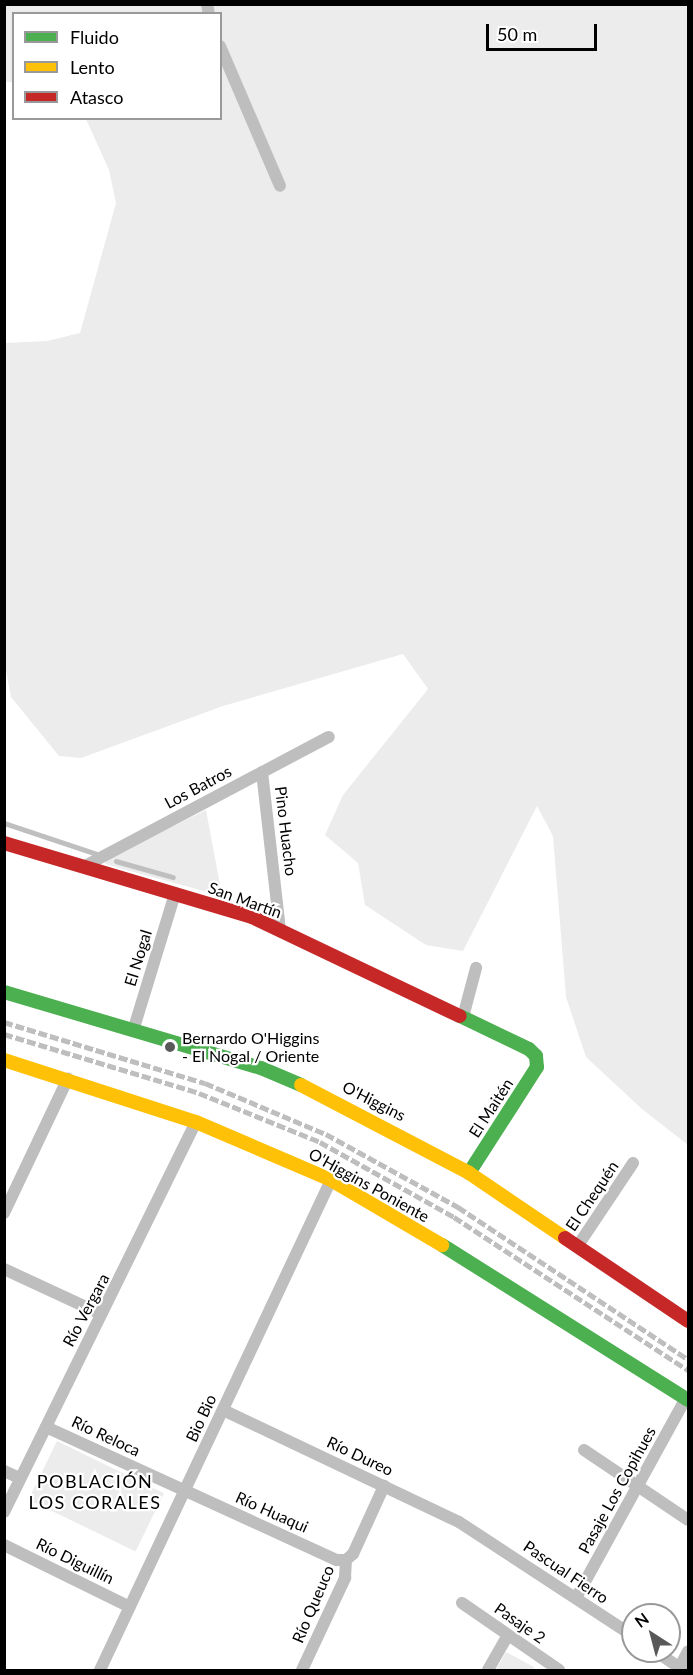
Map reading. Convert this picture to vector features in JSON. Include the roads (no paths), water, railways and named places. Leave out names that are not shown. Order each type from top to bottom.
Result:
[{"type":"street","points":[[222,51],[280,186]]},
{"type":"street","name":"Los Batros","points":[[83,867],[329,737]]},
{"type":"street","name":"Pino Huacho","points":[[262,772],[280,929]]},
{"type":"street","name":"San Martín","points":[[4,843],[175,894],[280,929],[529,1048],[537,1059]]},
{"type":"street","name":"El Nogal","points":[[133,1031],[175,894]]},
{"type":"street","points":[[463,1017],[476,968]]},
{"type":"street","name":"O'Higgins","points":[[4,992],[288,1078],[401,1133],[469,1173],[687,1318]]},
{"type":"street","name":"El Maitén","points":[[469,1173],[535,1070],[537,1059]]},
{"type":"street","name":"O'Higgins Poniente","points":[[4,1060],[68,1078],[196,1122],[331,1180],[470,1261],[687,1399]]},
{"type":"street","points":[[4,1213],[68,1078]]},
{"type":"street","name":"Río Vergara","points":[[4,1512],[196,1122]]},
{"type":"street","name":"El Chequén","points":[[577,1246],[633,1163]]},
{"type":"street","name":"Bio Bio","points":[[100,1671],[331,1180]]},
{"type":"street","points":[[4,1269],[101,1314]]},
{"type":"street","name":"Pasaje Los Copihues","points":[[576,1598],[687,1399]]},
{"type":"street","name":"Río Dureo","points":[[223,1410],[384,1486],[481,1535]]},
{"type":"street","name":"Río Reloca","points":[[46,1427],[185,1491]]},
{"type":"street","points":[[584,1450],[688,1520]]},
{"type":"street","points":[[4,1471],[20,1478]]},
{"type":"street","name":"Río Queuco","points":[[302,1671],[345,1578],[346,1560],[353,1554],[384,1486]]},
{"type":"street","name":"Río Huaqui","points":[[185,1491],[337,1560],[346,1560]]},
{"type":"street","name":"Pascual Fierro","points":[[481,1535],[621,1628]]},
{"type":"street","name":"Río Diguillín","points":[[4,1545],[130,1606]]},
{"type":"street","name":"Pasaje 2","points":[[462,1604],[559,1671]]},
{"type":"street","points":[[488,1671],[508,1635]]},
{"type":"street","points":[[680,1670],[688,1651]]},
{"type":"waterway","points":[[4,823],[97,854]]},
{"type":"waterway","points":[[116,861],[173,877]]},
{"type":"railway","points":[[4,1022],[205,1083],[326,1134],[458,1207],[688,1359]]},
{"type":"railway","points":[[4,1034],[199,1093],[320,1142],[454,1217],[688,1370]]},
{"type":"place","name":"Bernardo O'Higgins - El Nogal / Oriente","points":[[170,1047]]},
{"type":"district","name":"POBLACIÓN LOS CORALES","points":[[95,1492]]}]
